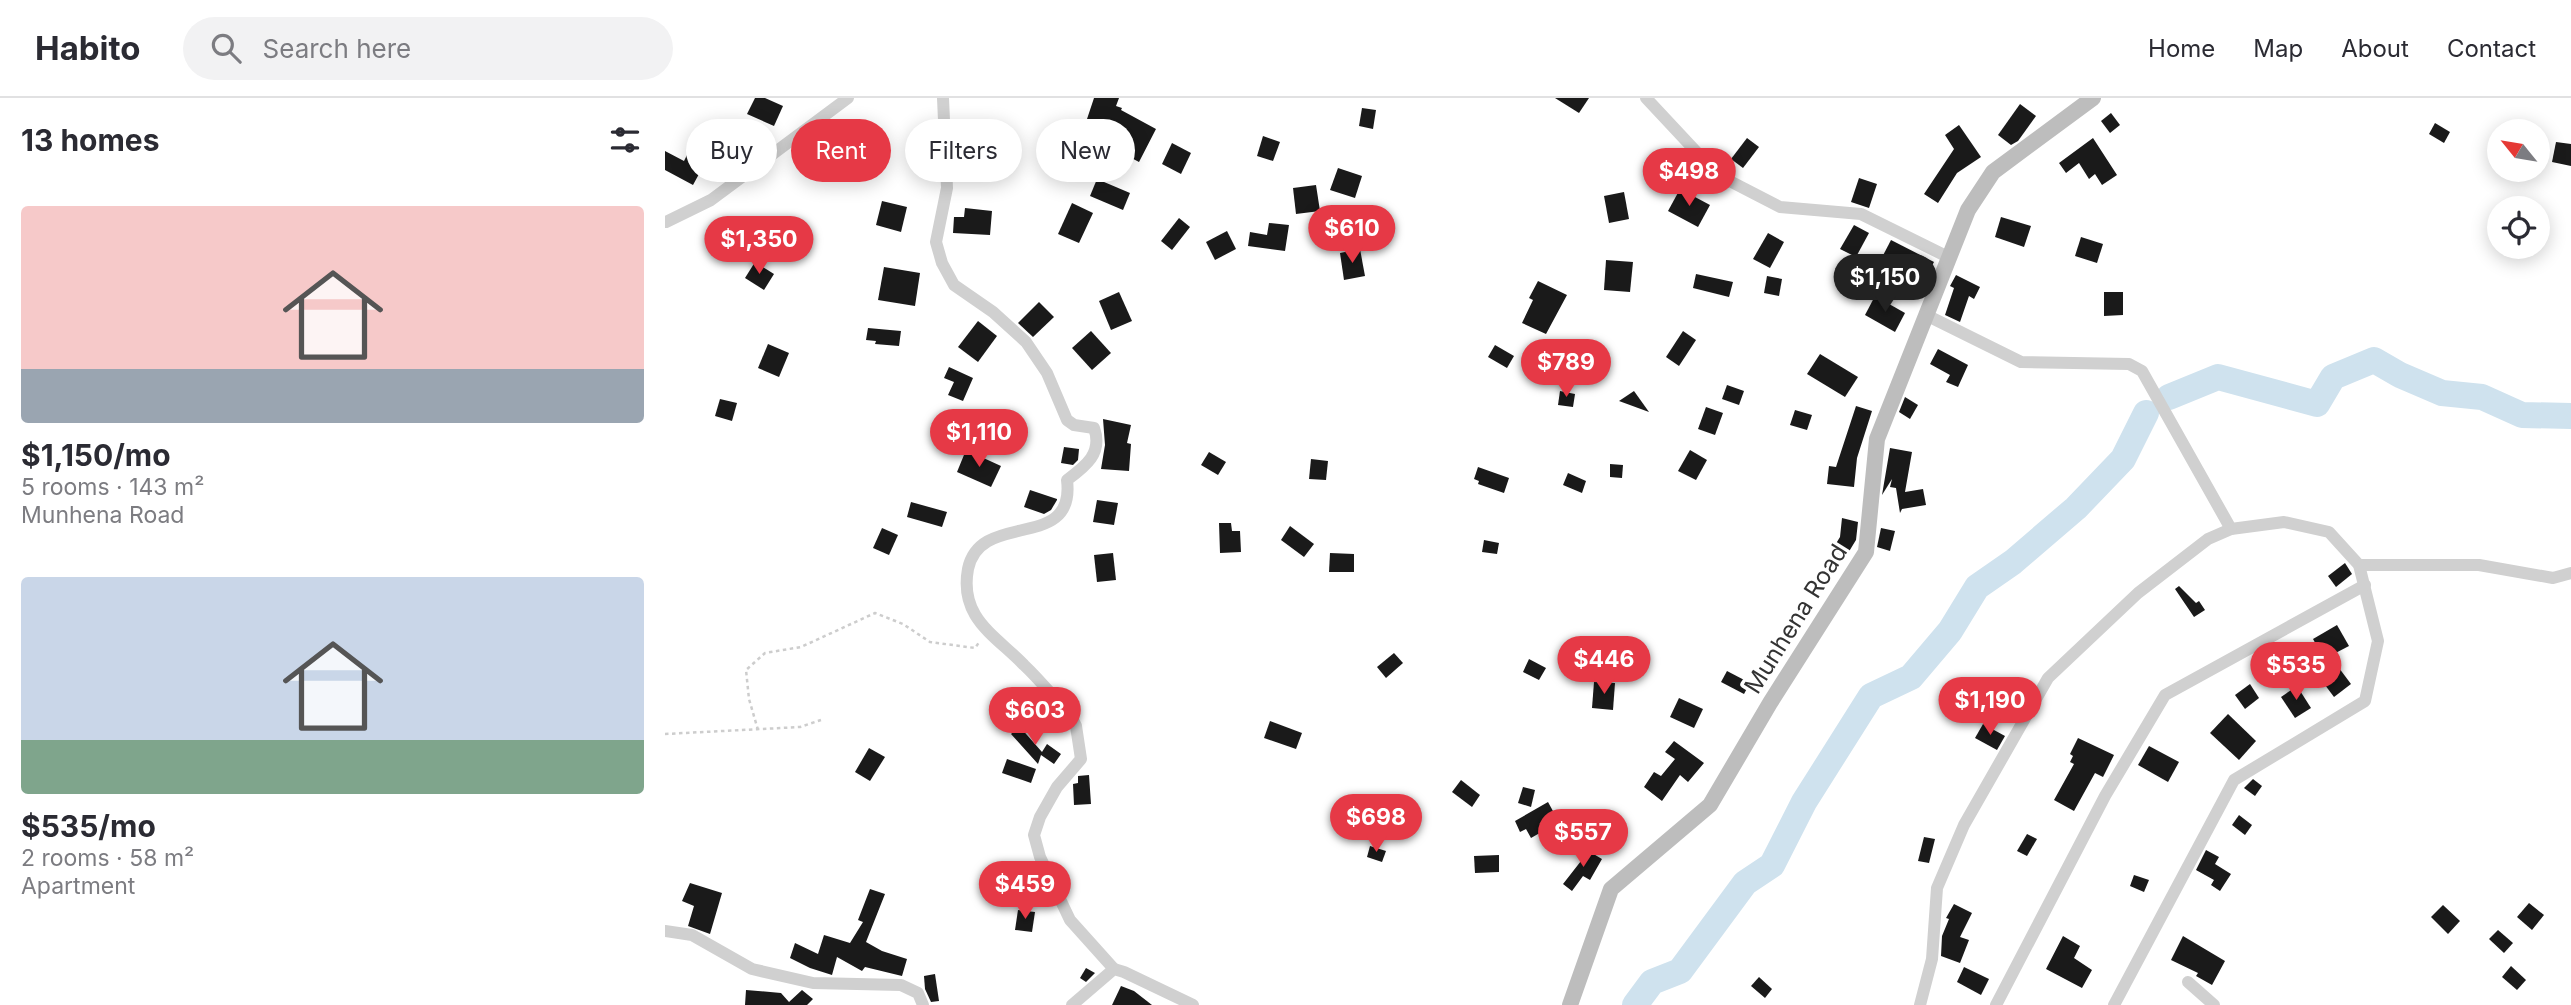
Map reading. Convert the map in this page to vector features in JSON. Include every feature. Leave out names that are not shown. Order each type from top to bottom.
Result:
[{"type":"street","points":[[666,222],[711,200],[848,98]]},
{"type":"street","points":[[943,98],[947,188],[936,242],[942,263],[954,285],[993,312],[1025,342],[1047,373],[1067,420],[1074,425],[1094,428],[1097,437],[1096,451],[1090,462],[1067,480],[1067,504],[1060,515],[1049,524],[997,536],[977,549],[969,566],[967,583],[970,606],[986,631],[1024,665],[1071,716],[1076,726],[1081,759],[1057,787],[1034,835],[1040,857],[1070,920],[1114,970],[1124,972],[1193,1005]]},
{"type":"street","points":[[1646,98],[1718,175],[1780,207],[1861,214],[1950,258]]},
{"type":"street","name":"Munhena Road","points":[[1570,1005],[1611,889],[1710,804],[1770,703],[1866,552],[1877,439],[1968,211],[1993,172],[2093,98]]},
{"type":"street","points":[[1927,316],[2021,362],[2129,364],[2142,371],[2231,529]]},
{"type":"street","points":[[1920,1005],[1932,959],[1937,888],[1964,825],[2048,678],[2138,593],[2208,539],[2231,529],[2284,522],[2329,532],[2359,565],[2378,641],[2365,701],[2234,780],[2114,1005]]},
{"type":"street","points":[[2359,565],[2479,565],[2553,578],[2571,573]]},
{"type":"street","points":[[1996,1005],[2105,796],[2165,695],[2365,585]]},
{"type":"street","points":[[665,931],[692,935],[752,969],[813,983],[901,985],[918,993],[923,1005]]},
{"type":"street","points":[[1072,1005],[1114,970]]},
{"type":"street","points":[[2188,982],[2214,1005]]},
{"type":"path","points":[[758,730],[748,699],[745,670],[765,653],[801,647],[875,613],[903,624],[930,642],[975,648],[986,631]]},
{"type":"path","points":[[665,734],[800,727],[821,720]]},
{"type":"building","points":[[755,98],[765,98],[783,106],[777,119],[758,119],[747,114]]},
{"type":"building","points":[[1094,98],[1119,98],[1116,106],[1156,129],[1139,162],[1135,160],[1135,119],[1087,119]]},
{"type":"building","points":[[1555,98],[1589,98],[1579,113]]},
{"type":"building","points":[[2020,104],[2036,116],[2018,141],[2011,145],[1998,135]]},
{"type":"building","points":[[1362,108],[1376,110],[1373,129],[1359,126]]},
{"type":"building","points":[[2111,113],[2120,125],[2110,133],[2101,121]]},
{"type":"building","points":[[2435,123],[2450,132],[2444,143],[2429,134]]},
{"type":"building","points":[[1959,125],[1981,157],[1957,173],[1938,203],[1924,194],[1954,149],[1945,135]]},
{"type":"building","points":[[1263,136],[1280,142],[1273,161],[1257,156]]},
{"type":"building","points":[[1747,138],[1759,147],[1743,168],[1731,159]]},
{"type":"building","points":[[2093,138],[2117,175],[2102,185],[2095,174],[2089,179],[2079,163],[2066,173],[2059,163]]},
{"type":"building","points":[[2556,142],[2571,144],[2571,166],[2552,162]]},
{"type":"building","points":[[1172,143],[1191,153],[1181,174],[1162,164]]},
{"type":"building","points":[[665,151],[684,161],[686,157],[686,181],[665,170]]},
{"type":"building","points":[[1338,168],[1362,176],[1355,198],[1330,190]]},
{"type":"building","points":[[1859,178],[1877,184],[1869,208],[1851,202]]},
{"type":"building","points":[[1096,182],[1104,182],[1130,193],[1123,210],[1090,196]]},
{"type":"building","points":[[1316,185],[1320,211],[1296,214],[1293,188]]},
{"type":"building","points":[[1680,189],[1710,205],[1698,227],[1668,211]]},
{"type":"building","points":[[1624,192],[1629,219],[1609,223],[1604,196]]},
{"type":"building","points":[[882,201],[907,207],[901,232],[876,225]]},
{"type":"building","points":[[1072,203],[1093,213],[1079,243],[1058,234]]},
{"type":"building","points":[[965,208],[992,211],[990,235],[953,233],[954,217],[964,217]]},
{"type":"building","points":[[2001,217],[2031,226],[2024,247],[1995,237]]},
{"type":"building","points":[[1179,218],[1190,227],[1172,250],[1161,241]]},
{"type":"building","points":[[1269,223],[1289,225],[1285,251],[1248,246],[1250,232],[1267,235]]},
{"type":"building","points":[[1854,225],[1869,233],[1856,257],[1840,249]]},
{"type":"building","points":[[1227,231],[1236,249],[1215,260],[1206,242]]},
{"type":"building","points":[[1768,233],[1784,242],[1770,268],[1753,259]]},
{"type":"building","points":[[2081,237],[2103,244],[2097,263],[2075,256]]},
{"type":"building","points":[[1891,240],[1934,262],[1919,289],[1877,267]]},
{"type":"building","points":[[1360,249],[1365,276],[1344,280],[1340,253]]},
{"type":"building","points":[[1606,260],[1633,262],[1630,292],[1604,290]]},
{"type":"building","points":[[755,262],[774,274],[764,290],[745,278]]},
{"type":"building","points":[[884,267],[920,273],[915,306],[878,300]]},
{"type":"building","points":[[1696,274],[1733,282],[1729,297],[1693,288]]},
{"type":"building","points":[[1956,275],[1980,287],[1974,299],[1969,296],[1960,322],[1945,315],[1954,288],[1950,286]]},
{"type":"building","points":[[1767,276],[1782,279],[1779,296],[1764,293]]},
{"type":"building","points":[[1538,281],[1567,295],[1546,334],[1522,323],[1533,300],[1529,298]]},
{"type":"building","points":[[1119,292],[1132,321],[1111,330],[1099,301]]},
{"type":"building","points":[[2104,292],[2123,292],[2123,315],[2104,316]]},
{"type":"building","points":[[1875,296],[1905,313],[1895,332],[1865,315]]},
{"type":"building","points":[[1039,302],[1054,317],[1033,337],[1018,323]]},
{"type":"building","points":[[978,321],[997,336],[978,362],[958,347]]},
{"type":"building","points":[[868,328],[901,331],[899,346],[875,344],[876,341],[866,340]]},
{"type":"building","points":[[1091,331],[1111,353],[1092,370],[1072,348]]},
{"type":"building","points":[[1683,331],[1696,340],[1679,366],[1666,357]]},
{"type":"building","points":[[768,344],[789,353],[779,377],[758,368]]},
{"type":"building","points":[[1495,345],[1514,356],[1507,368],[1488,357]]},
{"type":"building","points":[[1938,349],[1968,365],[1958,387],[1946,382],[1950,375],[1930,364]]},
{"type":"building","points":[[1820,354],[1858,377],[1845,397],[1807,374]]},
{"type":"building","points":[[949,367],[973,378],[963,401],[948,395],[954,382],[944,378]]},
{"type":"building","points":[[1727,385],[1744,391],[1739,405],[1722,399]]},
{"type":"building","points":[[1560,391],[1575,394],[1573,407],[1558,405]]},
{"type":"building","points":[[1634,391],[1649,412],[1619,401]]},
{"type":"building","points":[[1905,397],[1918,405],[1910,419],[1899,412]]},
{"type":"building","points":[[720,399],[737,403],[732,421],[715,416]]},
{"type":"building","points":[[1856,406],[1872,411],[1857,458],[1854,487],[1827,484],[1829,466],[1836,467]]},
{"type":"building","points":[[1706,407],[1723,413],[1715,435],[1698,429]]},
{"type":"building","points":[[1795,410],[1812,415],[1807,430],[1790,425]]},
{"type":"building","points":[[1103,419],[1131,425],[1127,443],[1131,444],[1129,471],[1101,469],[1105,445]]},
{"type":"building","points":[[1064,447],[1079,449],[1078,460],[1073,465],[1061,463]]},
{"type":"building","points":[[1890,448],[1912,452],[1905,492],[1923,489],[1926,505],[1902,509],[1900,513],[1896,488],[1890,487],[1892,479],[1882,495]]},
{"type":"building","points":[[966,450],[1001,466],[991,487],[957,472]]},
{"type":"building","points":[[1690,450],[1707,460],[1696,480],[1678,471]]},
{"type":"building","points":[[1209,452],[1226,462],[1218,475],[1201,465]]},
{"type":"building","points":[[1311,459],[1328,461],[1326,480],[1309,479]]},
{"type":"building","points":[[1610,464],[1623,465],[1622,478],[1610,477]]},
{"type":"building","points":[[1478,467],[1509,478],[1504,493],[1478,484],[1479,481],[1474,479]]},
{"type":"building","points":[[1568,473],[1586,481],[1582,493],[1563,485]]},
{"type":"building","points":[[1030,490],[1057,499],[1051,510],[1044,514],[1024,507]]},
{"type":"building","points":[[1097,500],[1118,503],[1114,525],[1093,522]]},
{"type":"building","points":[[911,502],[947,512],[942,527],[907,517]]},
{"type":"building","points":[[1842,518],[1858,522],[1856,540],[1845,558],[1832,550],[1840,537]]},
{"type":"building","points":[[1219,523],[1231,523],[1232,531],[1240,531],[1241,552],[1220,553]]},
{"type":"building","points":[[1290,526],[1314,544],[1304,557],[1281,540]]},
{"type":"building","points":[[882,528],[898,535],[889,555],[873,548]]},
{"type":"building","points":[[1881,528],[1895,531],[1890,551],[1877,547]]},
{"type":"building","points":[[1484,540],[1499,543],[1497,554],[1482,552]]},
{"type":"building","points":[[1113,553],[1116,580],[1097,582],[1094,555]]},
{"type":"building","points":[[1330,553],[1354,554],[1354,572],[1329,572]]},
{"type":"building","points":[[2345,563],[2352,574],[2336,587],[2328,576]]},
{"type":"building","points":[[2179,586],[2196,603],[2199,601],[2205,610],[2194,617],[2175,589]]},
{"type":"building","points":[[2337,625],[2349,646],[2324,659],[2313,639]]},
{"type":"building","points":[[1394,653],[1403,663],[1386,678],[1377,667]]},
{"type":"building","points":[[1529,659],[1546,668],[1539,680],[1523,672]]},
{"type":"building","points":[[2336,664],[2351,684],[2334,697],[2319,677]]},
{"type":"building","points":[[1727,671],[1750,683],[1744,694],[1721,682]]},
{"type":"building","points":[[1594,682],[1615,683],[1613,710],[1592,708]]},
{"type":"building","points":[[2250,684],[2259,698],[2245,709],[2235,695]]},
{"type":"building","points":[[2297,686],[2311,708],[2295,718],[2281,697]]},
{"type":"building","points":[[1679,698],[1703,709],[1694,728],[1670,717]]},
{"type":"building","points":[[2228,714],[2256,741],[2239,760],[2210,733]]},
{"type":"building","points":[[1270,721],[1302,733],[1296,749],[1264,738]]},
{"type":"building","points":[[1983,724],[2005,736],[1997,750],[1975,738]]},
{"type":"building","points":[[1019,726],[1042,752],[1047,744],[1061,754],[1054,764],[1041,755],[1038,764],[1011,734]]},
{"type":"building","points":[[2078,738],[2114,755],[2103,777],[2095,773],[2074,811],[2054,800],[2074,764],[2070,762],[2073,756],[2070,754]]},
{"type":"building","points":[[1674,741],[1704,763],[1688,782],[1680,775],[1662,801],[1644,787],[1654,772],[1661,776],[1675,759],[1665,752]]},
{"type":"building","points":[[2149,746],[2179,762],[2168,782],[2138,765]]},
{"type":"building","points":[[869,748],[885,757],[870,781],[855,772]]},
{"type":"building","points":[[1007,759],[1036,769],[1031,783],[1002,773]]},
{"type":"building","points":[[1089,775],[1091,804],[1074,805],[1073,784],[1078,783],[1078,776]]},
{"type":"building","points":[[2253,779],[2262,786],[2255,796],[2244,788]]},
{"type":"building","points":[[1461,780],[1480,795],[1472,807],[1452,792]]},
{"type":"building","points":[[1523,787],[1535,790],[1531,807],[1518,803]]},
{"type":"building","points":[[1548,802],[1559,822],[1531,838],[1526,829],[1520,832],[1515,821]]},
{"type":"building","points":[[2239,815],[2252,825],[2245,835],[2232,825]]},
{"type":"building","points":[[2027,834],[2037,839],[2027,856],[2017,851]]},
{"type":"building","points":[[1924,837],[1935,839],[1929,863],[1918,861]]},
{"type":"building","points":[[1370,846],[1386,851],[1382,862],[1367,857]]},
{"type":"building","points":[[1585,849],[1602,859],[1590,880],[1583,876],[1572,891],[1563,884],[1581,861],[1579,859]]},
{"type":"building","points":[[2206,850],[2219,857],[2215,864],[2231,874],[2220,891],[2211,885],[2214,880],[2196,870]]},
{"type":"building","points":[[1499,855],[1499,872],[1475,873],[1474,856]]},
{"type":"building","points":[[2134,875],[2149,880],[2144,892],[2130,886]]},
{"type":"building","points":[[690,883],[722,893],[710,934],[688,926],[694,906],[682,901]]},
{"type":"building","points":[[870,889],[885,894],[866,942],[882,951],[907,959],[902,976],[865,967],[862,971],[837,957],[832,975],[790,958],[795,943],[818,954],[824,935],[850,943],[863,922],[858,920]]},
{"type":"building","points":[[2529,903],[2544,915],[2532,930],[2517,917]]},
{"type":"building","points":[[1954,904],[1972,913],[1960,937],[1969,940],[1960,963],[1941,956],[1942,936],[1949,919],[1946,918]]},
{"type":"building","points":[[2443,905],[2460,921],[2448,934],[2431,917]]},
{"type":"building","points":[[1018,910],[1035,912],[1032,932],[1015,930]]},
{"type":"building","points":[[2498,930],[2513,943],[2504,953],[2489,939]]},
{"type":"building","points":[[2063,936],[2080,946],[2074,958],[2092,970],[2082,988],[2046,969]]},
{"type":"building","points":[[2183,936],[2225,961],[2212,985],[2196,976],[2198,973],[2171,960]]},
{"type":"building","points":[[2511,966],[2526,980],[2517,990],[2502,977]]},
{"type":"building","points":[[1964,967],[1989,979],[1981,995],[1957,982]]},
{"type":"building","points":[[1086,968],[1095,973],[1086,982],[1080,978]]},
{"type":"building","points":[[935,974],[939,1001],[931,1002],[925,989],[924,976]]},
{"type":"building","points":[[1759,977],[1772,989],[1765,998],[1751,986]]},
{"type":"building","points":[[1121,986],[1134,991],[1152,1005],[1112,1005]]},
{"type":"building","points":[[746,990],[781,993],[789,1002],[802,990],[813,999],[807,1005],[745,1005]]},
{"type":"waterway","points":[[2169,397],[2218,377],[2317,404],[2333,377],[2374,360],[2400,375],[2442,393],[2482,397],[2522,415],[2571,416]]},
{"type":"waterway","points":[[1635,1005],[1652,982],[1680,971],[1745,883],[1772,865],[1804,802],[1871,696],[1911,677],[1950,631],[1977,587],[2013,562],[2076,508],[2123,459],[2146,413]]}]
